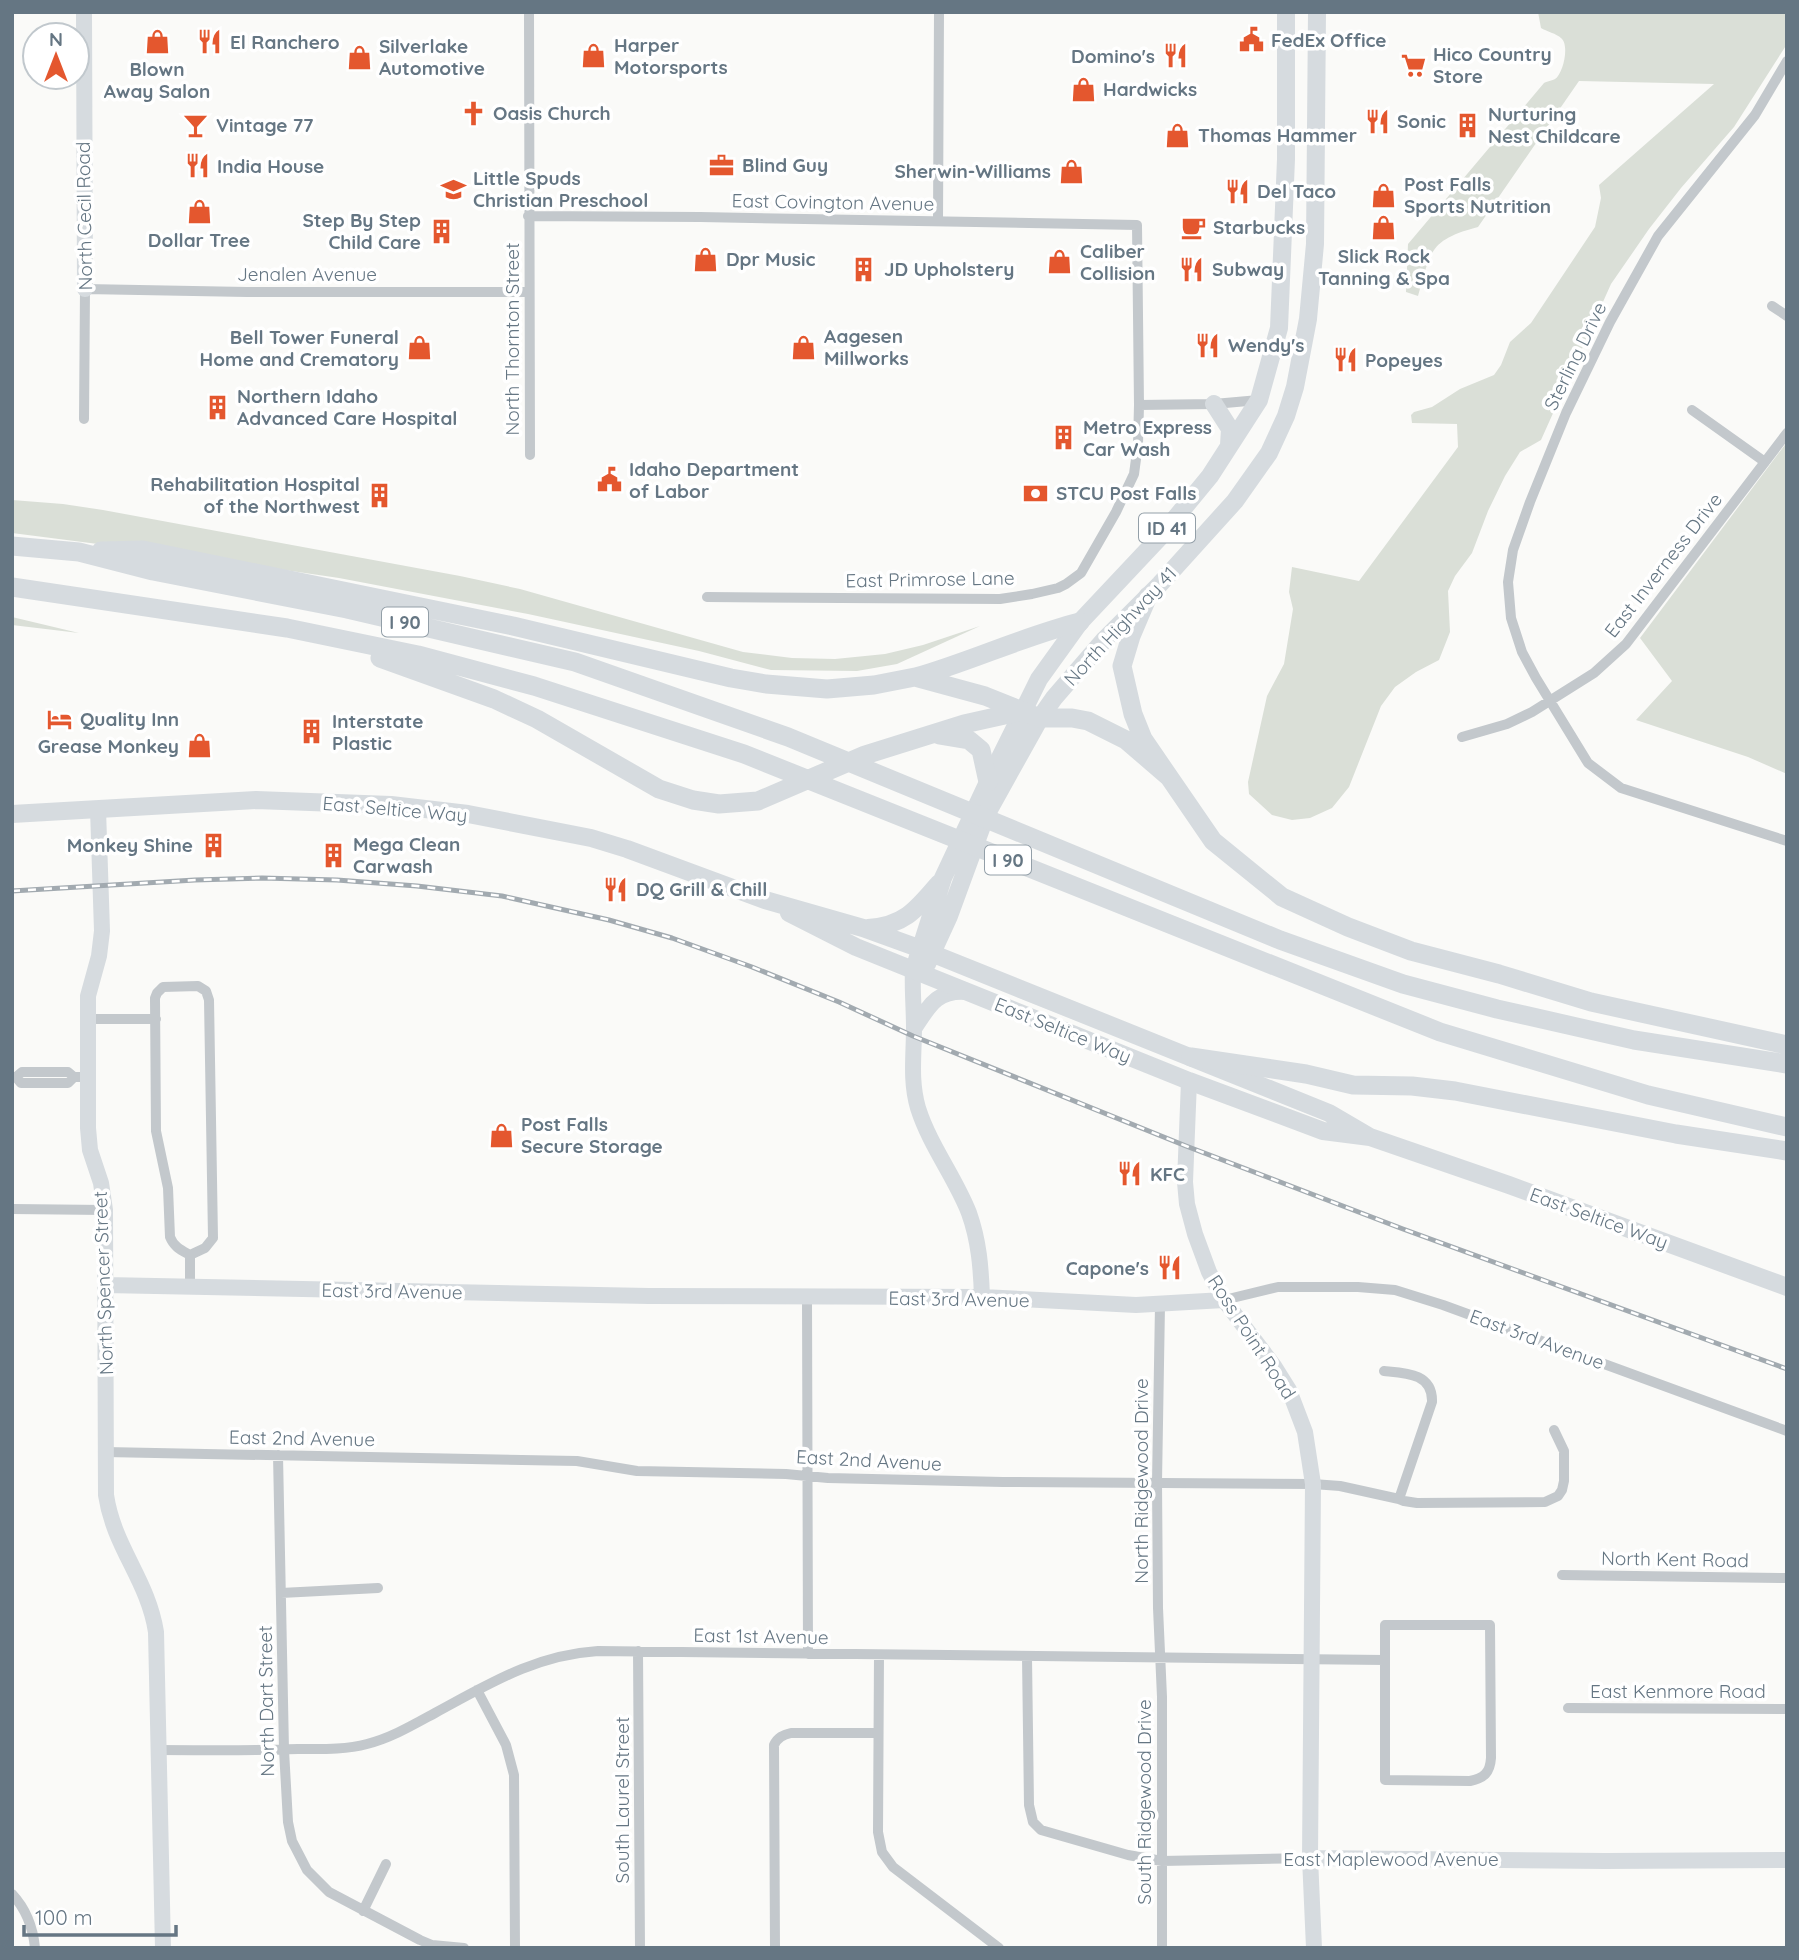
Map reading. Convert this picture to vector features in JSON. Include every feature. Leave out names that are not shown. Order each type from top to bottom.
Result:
[{"type":"highway","name":"I 90","points":[[12,546],[79,552],[153,571],[360,612],[575,662],[788,737],[1280,940],[1404,984],[1497,1009],[1634,1040],[1787,1064]]},
{"type":"highway","points":[[79,552],[143,550],[513,626],[731,678],[827,689],[851,688],[915,677],[978,657],[1045,631],[1080,622]]},
{"type":"highway","name":"I 90","points":[[12,587],[287,628],[418,655],[534,686],[744,754],[1452,1036],[1648,1095],[1787,1127]]},
{"type":"highway","points":[[1149,596],[1131,636],[1122,666],[1133,714],[1143,739],[1213,841],[1282,897],[1348,927],[1411,951],[1591,1002],[1787,1045]]},
{"type":"highway","points":[[287,628],[494,699],[537,719],[659,789],[693,800],[719,804],[758,801],[865,755],[964,724],[1031,715],[1088,721],[1126,740],[1169,777]]},
{"type":"highway","points":[[915,677],[985,696],[1031,715]]},
{"type":"highway","points":[[931,735],[969,740],[981,750],[988,782]]},
{"type":"highway","points":[[1191,1057],[1306,1074],[1353,1085],[1412,1086],[1455,1091],[1676,1134],[1787,1151]]},
{"type":"main road","name":"North Highway 41","points":[[926,951],[949,916],[986,815],[1031,715],[1039,679],[1080,622],[1159,538],[1210,476],[1259,400],[1279,328],[1286,159],[1286,12]]},
{"type":"main road","name":"North Highway 41","points":[[926,951],[943,878],[988,782],[1031,715],[1054,698],[1105,639],[1149,596],[1235,502],[1269,453],[1289,405],[1308,319],[1315,244],[1317,12]]},
{"type":"main road","points":[[1279,328],[1293,341],[1294,361],[1283,395],[1289,405]]},
{"type":"main road","points":[[1214,404],[1230,429],[1229,445]]},
{"type":"main road","name":"East Seltice Way","points":[[12,814],[256,800],[303,801],[468,814],[591,838],[765,900],[863,928],[926,951],[1329,1113],[1370,1137]]},
{"type":"main road","points":[[863,928],[904,920],[943,878]]},
{"type":"main road","name":"East Seltice Way","points":[[765,900],[856,947],[1189,1081],[1323,1130],[1370,1137],[1574,1208],[1787,1287]]},
{"type":"main road","points":[[949,916],[948,936],[954,954],[975,970]]},
{"type":"main road","points":[[918,972],[926,951]]},
{"type":"main road","points":[[1026,1015],[1082,1027],[1172,1060],[1191,1057]]},
{"type":"main road","name":"Ross Point Road","points":[[1189,1081],[1191,1057]]},
{"type":"street","name":"North Cecil Road","points":[[84,12],[84,419]]},
{"type":"street","name":"North Thornton Street","points":[[529,12],[530,455]]},
{"type":"street","points":[[938,221],[939,12]]},
{"type":"street","name":"Sterling Drive","points":[[1787,61],[1755,115],[1650,248],[1566,413],[1511,557],[1508,582],[1508,600],[1519,645],[1588,764],[1621,788],[1787,841]]},
{"type":"street","name":"East Covington Avenue","points":[[528,216],[1137,225]]},
{"type":"street","name":"East Primrose Lane","points":[[707,597],[1000,598],[1032,594],[1066,584],[1081,573],[1130,484],[1137,459],[1137,225]]},
{"type":"street","name":"Jenalen Avenue","points":[[85,289],[529,292]]},
{"type":"street","points":[[1772,306],[1787,316]]},
{"type":"street","points":[[1139,405],[1214,404],[1259,400]]},
{"type":"street","points":[[1692,410],[1765,462]]},
{"type":"street","name":"East Inverness Drive","points":[[1462,737],[1507,724],[1526,715],[1594,673],[1626,644],[1787,433]]},
{"type":"street","name":"North Spencer Street","points":[[98,809],[102,931],[99,956],[89,990],[81,1077],[92,1158],[102,1189],[104,1210],[106,1495],[113,1525],[154,1617],[157,1649],[163,1948]]},
{"type":"street","points":[[918,972],[912,998],[912,1069],[915,1097],[928,1134],[969,1212],[981,1261],[982,1297]]},
{"type":"street","points":[[198,986],[203,988],[208,996],[213,1238],[205,1248],[190,1255],[177,1248],[170,1237],[168,1188],[156,1131],[155,998],[163,987],[198,986]]},
{"type":"street","points":[[914,1029],[931,1004],[942,995],[969,992]]},
{"type":"street","points":[[88,1019],[156,1019]]},
{"type":"street","points":[[14,1077],[22,1072],[68,1072],[81,1077]]},
{"type":"street","name":"Ross Point Road","points":[[1189,1081],[1185,1182],[1187,1204],[1195,1234],[1223,1300],[1289,1390],[1305,1432],[1313,1484],[1310,1858],[1314,1948]]},
{"type":"street","points":[[12,1209],[104,1210]]},
{"type":"street","points":[[190,1255],[190,1287]]},
{"type":"street","name":"East 3rd Avenue","points":[[105,1285],[569,1294],[982,1297],[1160,1305],[1223,1300],[1278,1287],[1395,1290],[1456,1309],[1787,1431]]},
{"type":"street","points":[[807,1297],[808,1654]]},
{"type":"street","name":"North Ridgewood Drive","points":[[1160,1305],[1157,1482],[1161,1657]]},
{"type":"street","points":[[1384,1371],[1421,1378],[1431,1388],[1432,1393],[1432,1402],[1399,1499]]},
{"type":"street","name":"East 2nd Avenue","points":[[105,1452],[577,1461],[637,1471],[786,1474],[807,1477],[1003,1482],[1313,1484],[1340,1486],[1417,1503],[1550,1501],[1558,1496],[1564,1481],[1564,1451],[1554,1430]]},
{"type":"street","name":"North Dart Street","points":[[278,1455],[284,1750],[288,1822],[296,1851],[321,1886],[341,1899],[432,1945],[464,1948]]},
{"type":"street","name":"North Kent Road","points":[[1562,1575],[1787,1578]]},
{"type":"street","points":[[281,1593],[378,1588]]},
{"type":"street","points":[[1385,1625],[1490,1625],[1491,1758],[1486,1775],[1470,1781],[1385,1780],[1385,1660],[1385,1625]]},
{"type":"street","name":"East 1st Avenue","points":[[158,1750],[284,1750],[343,1748],[367,1744],[405,1729],[514,1671],[556,1656],[598,1651],[1385,1660]]},
{"type":"street","name":"South Laurel Street","points":[[638,1651],[640,1948]]},
{"type":"street","points":[[878,1654],[878,1832],[882,1852],[893,1867],[999,1948]]},
{"type":"street","name":"East Maplewood Avenue","points":[[1027,1657],[1029,1793],[1033,1822],[1041,1830],[1128,1855],[1162,1861],[1310,1858],[1787,1860]]},
{"type":"street","name":"South Ridgewood Drive","points":[[1161,1657],[1162,1948]]},
{"type":"street","points":[[477,1690],[506,1745],[514,1775],[515,1948]]},
{"type":"street","name":"East Kenmore Road","points":[[1568,1708],[1787,1709]]},
{"type":"street","points":[[775,1948],[774,1745],[784,1735],[791,1734],[878,1734]]},
{"type":"street","points":[[363,1911],[386,1864]]},
{"type":"street","points":[[12,1894],[25,1912],[35,1948]]},
{"type":"shaded area","points":[[1538,12],[1787,12],[1787,44],[1734,127],[1681,188],[1611,284],[1541,440],[1520,452],[1505,476],[1472,553],[1448,591],[1450,632],[1439,660],[1395,687],[1381,706],[1349,787],[1332,808],[1310,818],[1292,820],[1272,815],[1249,794],[1248,782],[1267,696],[1284,664],[1293,609],[1289,592],[1292,567],[1359,581],[1458,447],[1457,424],[1412,423],[1411,415],[1432,407],[1460,389],[1494,375],[1510,342],[1531,323],[1595,227],[1601,198],[1599,185],[1714,84],[1579,81],[1478,227],[1450,237],[1434,249],[1418,296],[1406,292],[1408,244],[1544,83],[1555,79],[1561,71],[1565,53],[1564,42],[1541,28]]},
{"type":"shaded area","points":[[1787,442],[1787,774],[1748,757],[1636,720],[1672,681],[1640,638]]},
{"type":"shaded area","points":[[12,500],[103,510],[460,576],[520,589],[743,652],[792,658],[835,659],[885,654],[923,645],[980,626],[897,664],[857,671],[771,670],[699,651],[528,614],[339,578],[12,533]]},
{"type":"shaded area","points":[[12,617],[79,633],[12,625]]},
{"type":"railway","points":[[12,891],[195,880],[337,880],[502,896],[609,920],[672,938],[752,967],[839,1002],[913,1036],[1186,1146],[1403,1229],[1787,1369]]},
{"type":"place","name":"FedEx Office","points":[[1251,40]]},
{"type":"place","name":"Blown Away Salon","points":[[157,41]]},
{"type":"place","name":"El Ranchero","points":[[210,42]]},
{"type":"place","name":"Harper Motorsports","points":[[594,56]]},
{"type":"place","name":"Domino's","points":[[1175,56]]},
{"type":"place","name":"Silverlake Automotive","points":[[359,57]]},
{"type":"place","name":"Hico Country Store","points":[[1413,65]]},
{"type":"place","name":"Hardwicks","points":[[1083,89]]},
{"type":"place","name":"Oasis Church","points":[[473,113]]},
{"type":"place","name":"Sonic","points":[[1377,121]]},
{"type":"place","name":"Vintage 77","points":[[196,125]]},
{"type":"place","name":"Nurturing Nest Childcare","points":[[1468,125]]},
{"type":"place","name":"Thomas Hammer","points":[[1178,135]]},
{"type":"place","name":"Blind Guy","points":[[722,165]]},
{"type":"place","name":"India House","points":[[197,166]]},
{"type":"place","name":"Sherwin-Williams","points":[[1071,171]]},
{"type":"place","name":"Little Spuds Christian Preschool","points":[[453,189]]},
{"type":"place","name":"Del Taco","points":[[1237,191]]},
{"type":"place","name":"Post Falls Sports Nutrition","points":[[1384,195]]},
{"type":"place","name":"Dollar Tree","points":[[199,212]]},
{"type":"place","name":"Starbucks","points":[[1193,227]]},
{"type":"place","name":"Slick Rock Tanning & Spa","points":[[1384,228]]},
{"type":"place","name":"Step By Step Child Care","points":[[441,231]]},
{"type":"place","name":"Dpr Music","points":[[706,259]]},
{"type":"place","name":"Caliber Collision","points":[[1060,262]]},
{"type":"place","name":"JD Upholstery","points":[[864,269]]},
{"type":"place","name":"Subway","points":[[1192,269]]},
{"type":"place","name":"Wendy's","points":[[1208,345]]},
{"type":"place","name":"Aagesen Millworks","points":[[804,347]]},
{"type":"place","name":"Bell Tower Funeral Home and Crematory","points":[[419,348]]},
{"type":"place","name":"Popeyes","points":[[1345,360]]},
{"type":"place","name":"Northern Idaho Advanced Care Hospital","points":[[217,407]]},
{"type":"place","name":"Metro Express Car Wash","points":[[1063,438]]},
{"type":"place","name":"Idaho Department of Labor","points":[[609,480]]},
{"type":"place","name":"STCU Post Falls","points":[[1036,493]]},
{"type":"place","name":"Rehabilitation Hospital of the Northwest","points":[[380,495]]},
{"type":"place","name":"Quality Inn","points":[[60,719]]},
{"type":"place","name":"Interstate Plastic","points":[[312,732]]},
{"type":"place","name":"Grease Monkey","points":[[199,746]]},
{"type":"place","name":"Monkey Shine","points":[[213,845]]},
{"type":"place","name":"Mega Clean Carwash","points":[[333,855]]},
{"type":"place","name":"DQ Grill & Chill","points":[[616,889]]},
{"type":"place","name":"Post Falls Secure Storage","points":[[501,1135]]},
{"type":"place","name":"KFC","points":[[1130,1174]]},
{"type":"place","name":"Capone's","points":[[1169,1268]]}]
